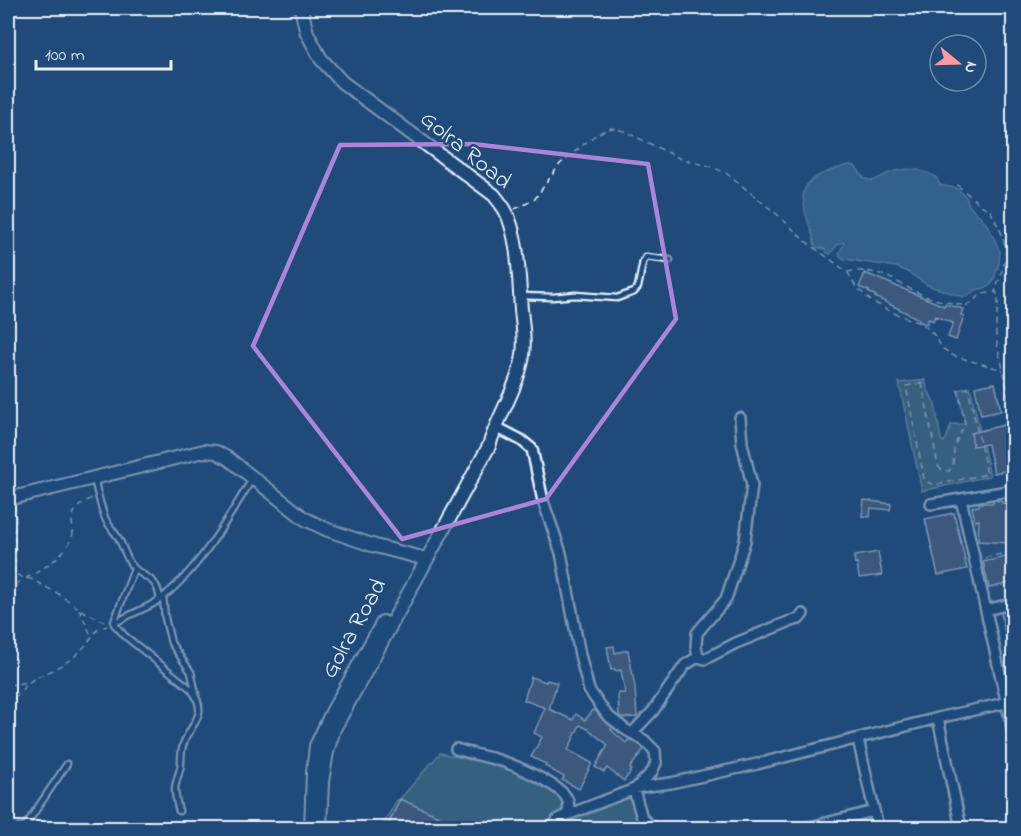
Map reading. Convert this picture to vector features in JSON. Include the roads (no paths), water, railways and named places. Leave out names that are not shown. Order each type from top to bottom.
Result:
[{"type":"street","name":"Golra Road","points":[[301,8],[307,33],[321,59],[342,82],[494,195],[506,213],[512,231],[518,264],[524,342],[522,363],[513,390],[494,429],[484,438],[334,729],[322,782],[320,828]]},
{"type":"street","points":[[698,657],[696,646],[698,633],[726,599],[745,541],[752,485],[742,443],[740,418]]},
{"type":"street","points":[[494,429],[521,440],[532,449],[543,501],[561,553],[580,655],[589,690],[607,715],[644,740],[655,751],[656,763],[652,772],[634,790]]},
{"type":"street","points":[[11,498],[204,451],[216,452],[229,459],[305,519],[328,530],[375,546],[423,558]]},
{"type":"street","points":[[931,504],[1014,490]]},
{"type":"street","points":[[962,499],[986,610],[1010,703],[1014,736]]},
{"type":"street","name":"Golra Road","points":[[311,828],[316,746],[332,712],[423,558]]},
{"type":"street","points":[[986,610],[1014,603]]},
{"type":"street","points":[[632,733],[653,711],[685,665],[698,657],[705,659],[736,643],[788,621],[799,619],[803,614]]},
{"type":"street","points":[[553,828],[558,819],[640,787],[671,783],[757,764],[938,718],[1010,703]]},
{"type":"street","points":[[938,718],[961,828]]},
{"type":"street","points":[[858,739],[878,828]]},
{"type":"street","points":[[456,749],[511,764],[546,782],[566,796],[569,807],[567,815]]},
{"type":"street","points":[[634,790],[642,818],[653,828]]},
{"type":"street","points":[[806,828],[874,811]]},
{"type":"lane","points":[[520,296],[617,297],[634,292],[638,287],[643,261],[646,257],[670,260]]},
{"type":"lane","points":[[94,477],[105,517],[134,569],[154,581],[162,598],[171,643],[195,681],[200,706],[199,714],[183,747],[175,786],[179,811]]},
{"type":"lane","points":[[114,624],[162,598],[187,575],[253,478]]},
{"type":"lane","points":[[114,624],[134,569]]},
{"type":"lane","points":[[114,624],[120,632],[197,696]]},
{"type":"lane","points":[[18,828],[26,825],[67,764]]}]
